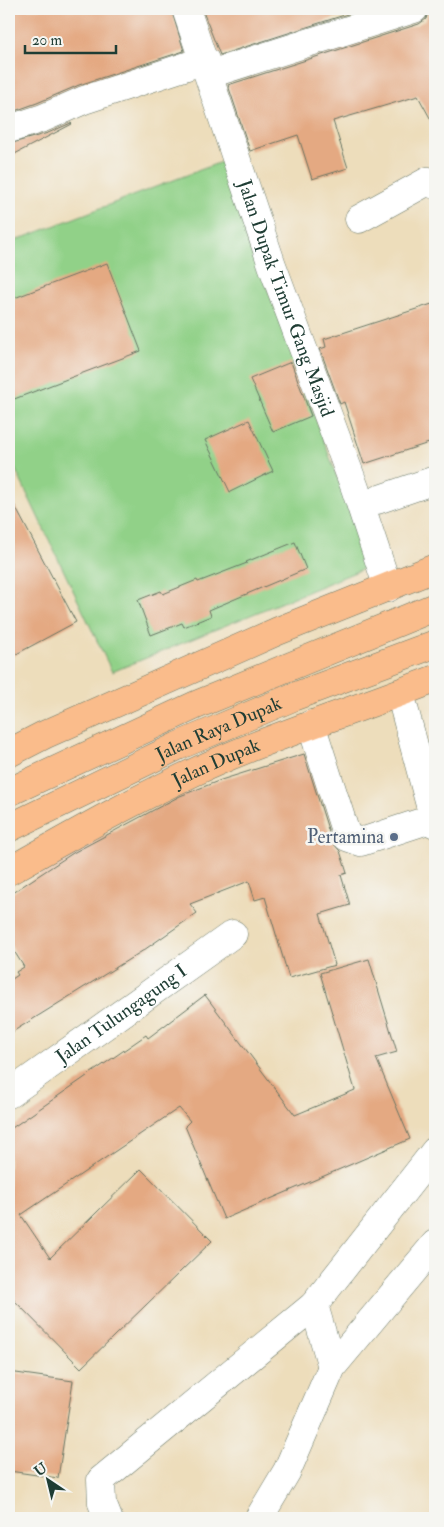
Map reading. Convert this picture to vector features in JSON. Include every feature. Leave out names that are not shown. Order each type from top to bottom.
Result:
[{"type":"main road","points":[[9,753],[44,735],[278,631],[435,568]]},
{"type":"main road","name":"Jalan Raya Dupak","points":[[9,792],[196,705],[435,607]]},
{"type":"main road","name":"Jalan Raya Dupak","points":[[9,828],[178,746],[293,697],[435,644]]},
{"type":"main road","name":"Jalan Dupak","points":[[9,871],[111,814],[228,757],[311,724],[435,679]]},
{"type":"main road","points":[[134,769],[143,798]]},
{"type":"street","name":"Jalan Dupak Timur Gang Masjid","points":[[186,9],[272,265],[353,480],[388,588]]},
{"type":"street","points":[[9,129],[43,118],[84,100],[414,9]]},
{"type":"street","points":[[359,219],[428,181],[435,185]]},
{"type":"street","points":[[377,500],[435,480]]},
{"type":"street","points":[[311,724],[347,837],[361,842],[434,821],[400,693]]},
{"type":"street","name":"Jalan Tulungagung I","points":[[9,1094],[233,934]]},
{"type":"street","points":[[108,1518],[102,1503],[101,1480],[314,1305],[435,1151]]},
{"type":"street","points":[[259,1518],[287,1471],[332,1367],[435,1244]]},
{"type":"street","points":[[314,1305],[332,1367]]},
{"type":"green space","points":[[221,162],[370,566],[112,672],[9,456],[9,243]]},
{"type":"building","points":[[9,9],[171,9],[184,51],[79,85],[9,113]]},
{"type":"building","points":[[202,9],[363,9],[220,55]]},
{"type":"building","points":[[429,9],[435,9],[435,127],[418,96],[333,121],[348,168],[312,179],[298,135],[250,151],[228,85],[419,24],[426,19]]},
{"type":"building","points":[[71,123],[9,157],[9,144],[48,133]]},
{"type":"building","points":[[107,263],[141,351],[9,401],[9,300]]},
{"type":"building","points":[[435,303],[435,441],[364,464],[344,402],[340,404],[320,349],[326,347],[324,339]]},
{"type":"building","points":[[291,362],[311,416],[273,432],[250,379]]},
{"type":"building","points":[[249,420],[273,471],[230,492],[205,440]]},
{"type":"building","points":[[9,495],[76,622],[9,658]]},
{"type":"building","points":[[295,542],[306,569],[209,610],[211,616],[184,627],[182,623],[151,635],[138,600],[161,591],[163,594],[197,580],[198,582]]},
{"type":"building","points":[[304,754],[332,842],[340,851],[347,873],[341,875],[350,905],[320,914],[335,965],[289,978],[265,897],[255,900],[249,881],[190,904],[197,913],[144,950],[9,1034],[9,981],[18,975],[16,972],[24,967],[9,943],[9,895],[73,853],[180,796],[221,780]]},
{"type":"building","points":[[369,959],[397,1052],[376,1058],[410,1139],[224,1219],[185,1126],[190,1121],[179,1108],[21,1215],[50,1258],[141,1169],[212,1241],[81,1368],[9,1295],[9,1130],[146,1035],[148,1038],[205,995],[295,1115],[355,1090],[320,973]]},
{"type":"building","points":[[9,1372],[73,1381],[58,1478],[9,1471]]},
{"type":"place","name":"Pertamina","points":[[394,837]]}]
